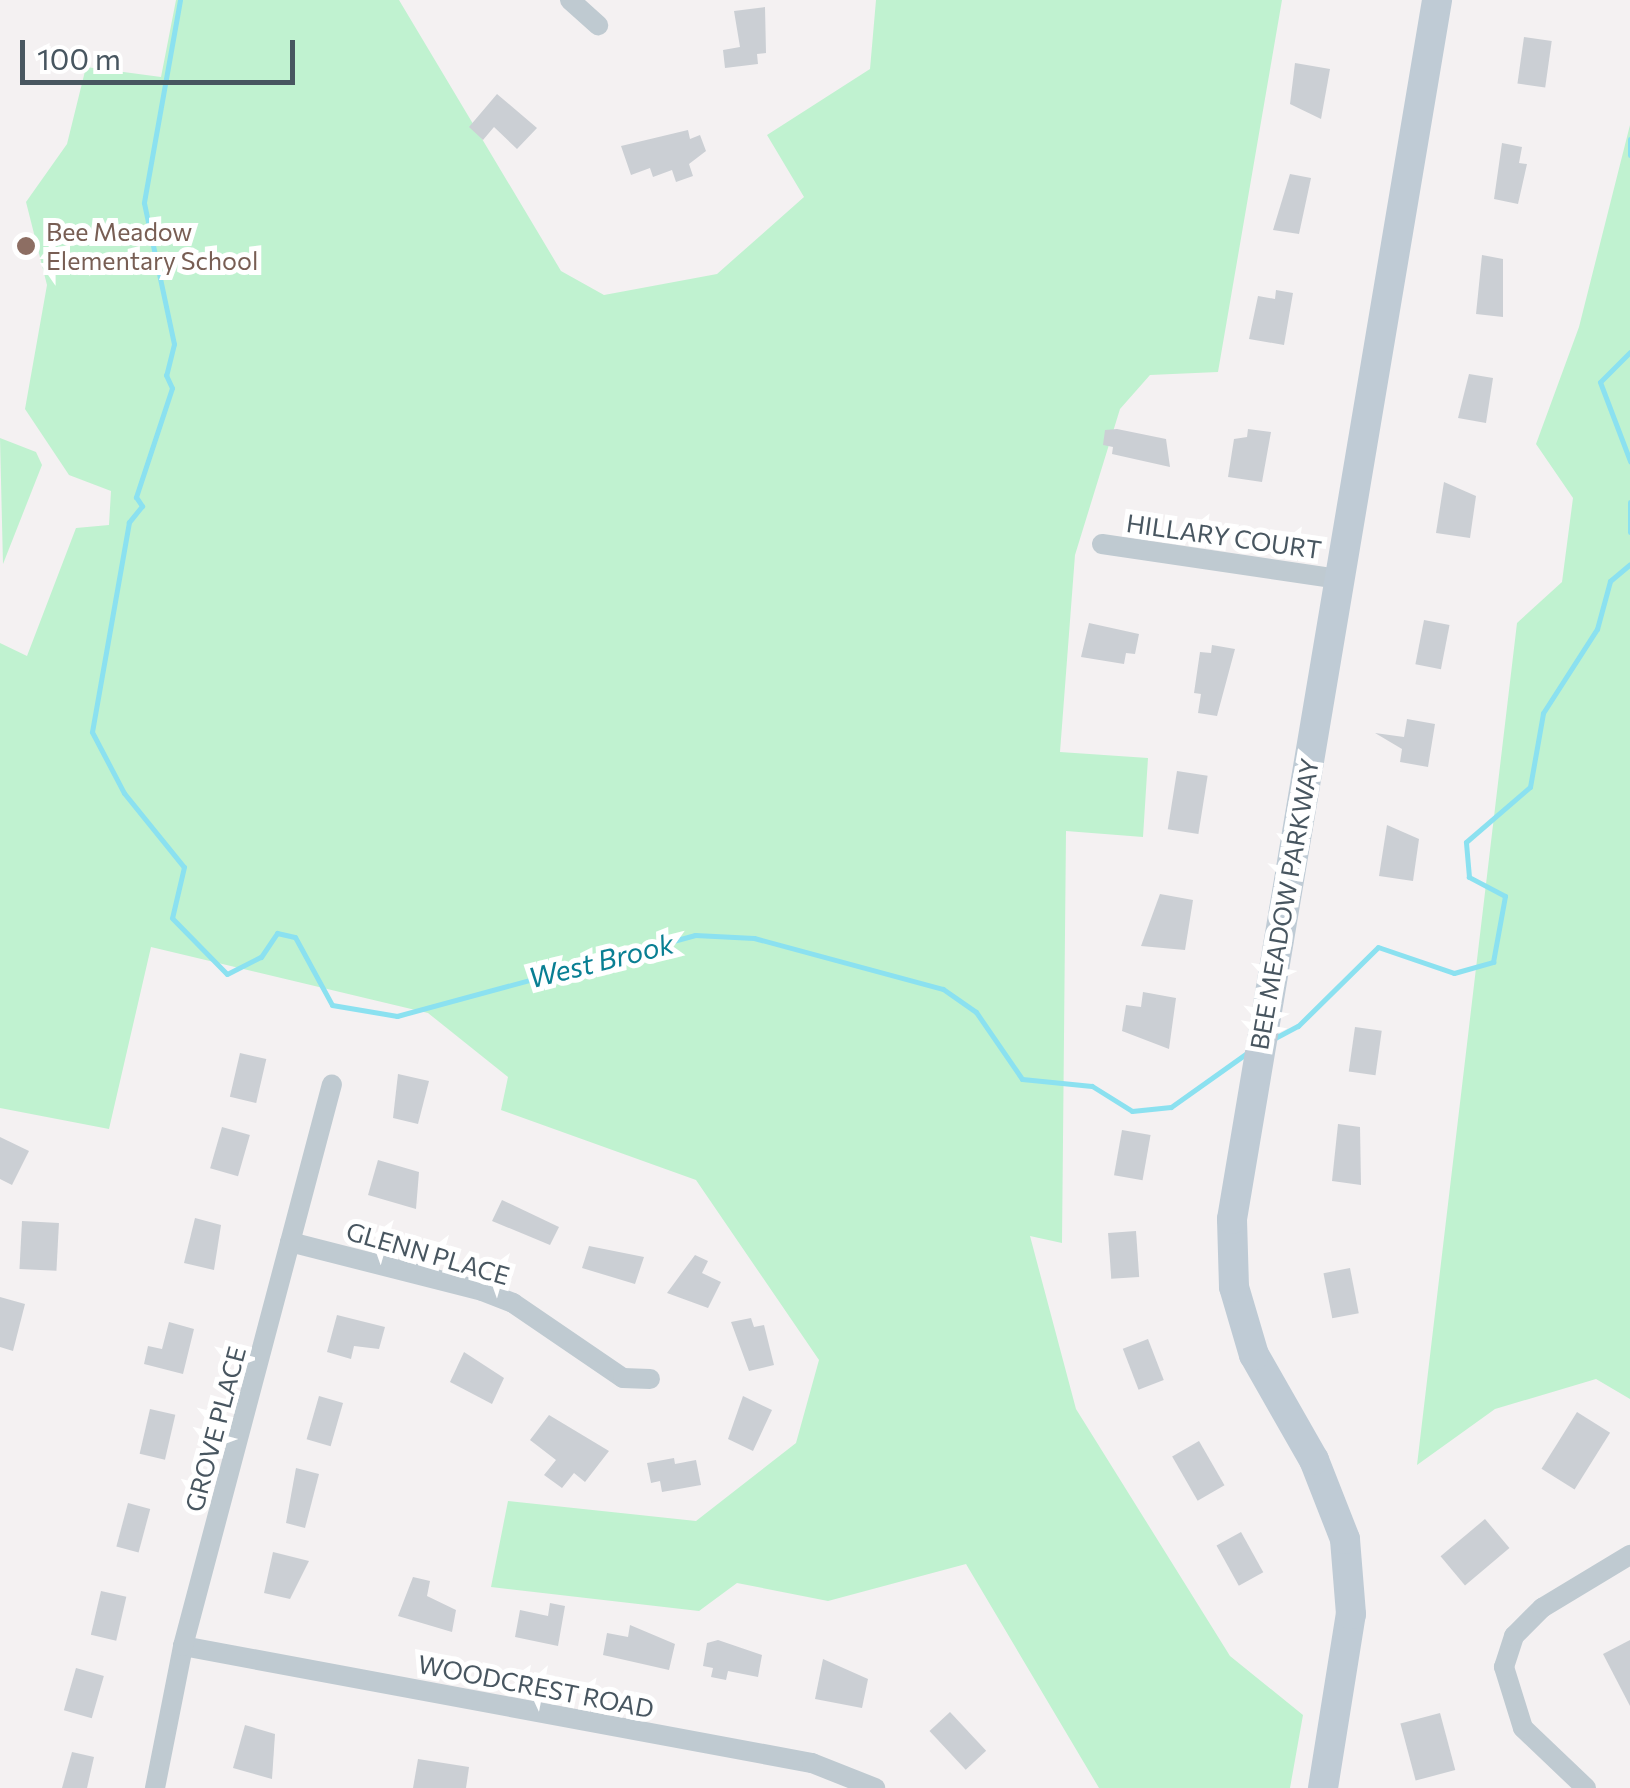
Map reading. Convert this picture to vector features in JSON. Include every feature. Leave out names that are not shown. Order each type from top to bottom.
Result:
[{"type":"street","points":[[570,0],[598,26]]},
{"type":"street","name":"BEE MEADOW PARKWAY","points":[[1323,1788],[1348,1646],[1350,1576],[1335,1503],[1254,1355],[1234,1287],[1232,1220],[1437,0]]},
{"type":"street","name":"HILLARY COURT","points":[[1102,544],[1339,578]]},
{"type":"street","name":"GROVE PLACE","points":[[155,1788],[183,1646],[332,1084]]},
{"type":"street","name":"GLENN PLACE","points":[[290,1242],[482,1291],[513,1303],[623,1378],[650,1379]]},
{"type":"street","points":[[1586,1788],[1523,1728],[1504,1667],[1514,1636],[1542,1608],[1630,1555]]},
{"type":"street","name":"WOODCREST ROAD","points":[[183,1646],[812,1763],[875,1788]]},
{"type":"green space","points":[[176,0],[399,0],[561,271],[604,295],[717,274],[804,197],[767,135],[870,69],[876,0],[1282,0],[1218,372],[1150,375],[1120,409],[1075,555],[1060,752],[1148,758],[1143,837],[1066,831],[1062,1243],[1030,1236],[1076,1409],[1230,1656],[1303,1715],[1290,1788],[1099,1788],[966,1564],[828,1601],[737,1583],[699,1611],[491,1587],[508,1501],[696,1521],[796,1443],[819,1360],[696,1180],[501,1110],[508,1077],[428,1013],[151,947],[109,1129],[0,1108],[0,643],[27,656],[76,528],[109,525],[111,491],[69,475],[25,409],[47,285],[26,202],[67,144],[86,67],[161,77]]},
{"type":"green space","points":[[1630,125],[1630,1399],[1596,1379],[1495,1409],[1417,1465],[1517,623],[1562,582],[1573,498],[1536,444],[1579,327]]},
{"type":"green space","points":[[0,438],[36,452],[42,465],[3,564]]},
{"type":"building","points":[[765,7],[766,53],[757,54],[758,64],[725,68],[723,50],[740,47],[734,11]]},
{"type":"building","points":[[1524,37],[1552,41],[1545,87],[1517,84]]},
{"type":"building","points":[[1295,63],[1330,69],[1321,119],[1290,104]]},
{"type":"building","points":[[497,94],[537,128],[517,149],[494,127],[483,140],[469,127]]},
{"type":"building","points":[[688,130],[690,139],[700,135],[706,151],[689,164],[693,176],[676,182],[672,170],[653,177],[650,168],[631,175],[621,146]]},
{"type":"building","points":[[1502,143],[1522,147],[1519,163],[1527,164],[1518,204],[1494,199]]},
{"type":"building","points":[[1290,174],[1311,178],[1299,234],[1273,230]]},
{"type":"building","points":[[1482,255],[1503,259],[1503,317],[1476,314]]},
{"type":"building","points":[[1276,290],[1293,293],[1284,345],[1249,339],[1258,296],[1275,299]]},
{"type":"building","points":[[1469,374],[1493,378],[1486,423],[1458,418]]},
{"type":"building","points":[[1248,429],[1271,432],[1262,482],[1228,477],[1234,439],[1247,437]]},
{"type":"building","points":[[1105,430],[1166,439],[1170,467],[1112,454],[1113,447],[1103,445]]},
{"type":"building","points":[[1444,482],[1476,496],[1470,538],[1436,533]]},
{"type":"building","points":[[1424,620],[1450,625],[1441,669],[1415,664]]},
{"type":"building","points":[[1089,623],[1139,634],[1135,654],[1126,653],[1124,664],[1081,657]]},
{"type":"building","points":[[1212,645],[1235,649],[1217,716],[1198,713],[1201,694],[1194,693],[1200,652],[1211,653]]},
{"type":"building","points":[[1407,719],[1435,724],[1428,767],[1400,762],[1402,749],[1375,733],[1404,737]]},
{"type":"building","points":[[1177,771],[1208,776],[1198,834],[1168,829]]},
{"type":"building","points":[[1387,825],[1419,839],[1413,881],[1379,876]]},
{"type":"building","points":[[1160,894],[1193,900],[1185,950],[1141,946]]},
{"type":"building","points":[[1143,992],[1176,998],[1169,1049],[1122,1031],[1126,1005],[1141,1007]]},
{"type":"building","points":[[1355,1027],[1382,1031],[1375,1075],[1349,1072]]},
{"type":"building","points":[[240,1053],[266,1059],[256,1103],[230,1097]]},
{"type":"building","points":[[398,1074],[429,1081],[418,1124],[393,1118]]},
{"type":"building","points":[[1338,1124],[1360,1127],[1361,1185],[1332,1181]]},
{"type":"building","points":[[222,1127],[250,1135],[238,1176],[210,1168]]},
{"type":"building","points":[[1122,1130],[1151,1135],[1143,1180],[1114,1175]]},
{"type":"building","points":[[0,1137],[29,1151],[12,1185],[0,1179]]},
{"type":"building","points":[[378,1160],[419,1172],[416,1209],[368,1195]]},
{"type":"building","points":[[502,1200],[559,1227],[550,1245],[492,1221]]},
{"type":"building","points":[[195,1218],[221,1225],[214,1270],[184,1263]]},
{"type":"building","points":[[22,1221],[59,1223],[56,1271],[19,1269]]},
{"type":"building","points":[[1136,1231],[1139,1277],[1111,1279],[1108,1233]]},
{"type":"building","points":[[589,1246],[644,1257],[635,1284],[582,1268]]},
{"type":"building","points":[[695,1255],[708,1261],[702,1273],[721,1282],[708,1308],[667,1293]]},
{"type":"building","points":[[1350,1268],[1359,1313],[1332,1318],[1323,1273]]},
{"type":"building","points":[[0,1297],[25,1304],[13,1351],[0,1347]]},
{"type":"building","points":[[337,1315],[385,1327],[379,1349],[354,1346],[351,1359],[327,1352]]},
{"type":"building","points":[[751,1318],[754,1327],[764,1325],[774,1365],[749,1371],[731,1322]]},
{"type":"building","points":[[169,1322],[194,1329],[183,1374],[144,1364],[148,1346],[162,1349]]},
{"type":"building","points":[[1148,1339],[1164,1380],[1139,1390],[1123,1349]]},
{"type":"building","points":[[464,1352],[504,1378],[492,1404],[450,1382]]},
{"type":"building","points":[[319,1396],[343,1403],[331,1446],[307,1439]]},
{"type":"building","points":[[743,1396],[772,1410],[753,1451],[728,1439]]},
{"type":"building","points":[[150,1409],[175,1415],[165,1460],[140,1454]]},
{"type":"building","points":[[1577,1412],[1610,1433],[1575,1489],[1541,1469]]},
{"type":"building","points":[[549,1415],[609,1451],[585,1482],[574,1473],[562,1488],[544,1475],[556,1460],[530,1440]]},
{"type":"building","points":[[1199,1441],[1224,1485],[1198,1501],[1172,1456]]},
{"type":"building","points":[[674,1458],[675,1464],[696,1460],[701,1485],[662,1492],[660,1481],[651,1483],[647,1463]]},
{"type":"building","points":[[296,1468],[319,1474],[305,1528],[286,1523]]},
{"type":"building","points":[[128,1503],[150,1509],[139,1552],[116,1546]]},
{"type":"building","points":[[1485,1519],[1509,1548],[1465,1585],[1441,1556]]},
{"type":"building","points":[[1241,1532],[1263,1572],[1239,1586],[1217,1546]]},
{"type":"building","points":[[273,1552],[309,1561],[290,1599],[264,1593]]},
{"type":"building","points":[[413,1577],[430,1581],[427,1596],[456,1610],[452,1632],[398,1616]]},
{"type":"building","points":[[101,1591],[126,1597],[116,1641],[91,1635]]},
{"type":"building","points":[[550,1603],[565,1606],[558,1646],[515,1637],[520,1610],[548,1616]]},
{"type":"building","points":[[630,1625],[675,1644],[669,1670],[603,1655],[607,1633],[628,1637]]},
{"type":"building","points":[[718,1640],[762,1655],[758,1677],[728,1671],[726,1680],[711,1677],[713,1668],[703,1666],[707,1643]]},
{"type":"building","points":[[1630,1640],[1630,1706],[1603,1654]]},
{"type":"building","points":[[823,1659],[868,1679],[862,1708],[815,1699]]},
{"type":"building","points":[[76,1668],[104,1676],[92,1718],[64,1710]]},
{"type":"building","points":[[950,1712],[986,1751],[966,1770],[930,1731]]},
{"type":"building","points":[[1440,1713],[1455,1770],[1416,1781],[1400,1724]]},
{"type":"building","points":[[245,1725],[275,1734],[272,1779],[233,1768]]},
{"type":"building","points":[[72,1752],[94,1757],[87,1788],[62,1788]]},
{"type":"building","points":[[418,1759],[469,1767],[466,1788],[413,1788]]},
{"type":"waterway","name":"West Brook","points":[[180,0],[144,203],[174,344],[166,375],[172,388],[136,497],[142,506],[129,522],[92,732],[124,793],[184,867],[172,918],[227,974],[261,957],[277,933],[295,937],[332,1005],[397,1016],[695,935],[754,938],[943,989],[976,1012],[1022,1079],[1092,1086],[1132,1111],[1171,1107],[1247,1053]]},
{"type":"waterway","name":"West Brook","points":[[1630,139],[1630,155]]},
{"type":"waterway","name":"West Brook","points":[[1630,352],[1600,382],[1630,461]]},
{"type":"waterway","name":"West Brook","points":[[1630,502],[1630,532]]},
{"type":"waterway","name":"West Brook","points":[[1275,1038],[1298,1026],[1378,947],[1454,973],[1493,962],[1505,896],[1469,877],[1466,842],[1530,787],[1543,713],[1597,629],[1610,581],[1630,564]]},
{"type":"place","name":"Bee Meadow Elementary School","points":[[26,246]]}]
